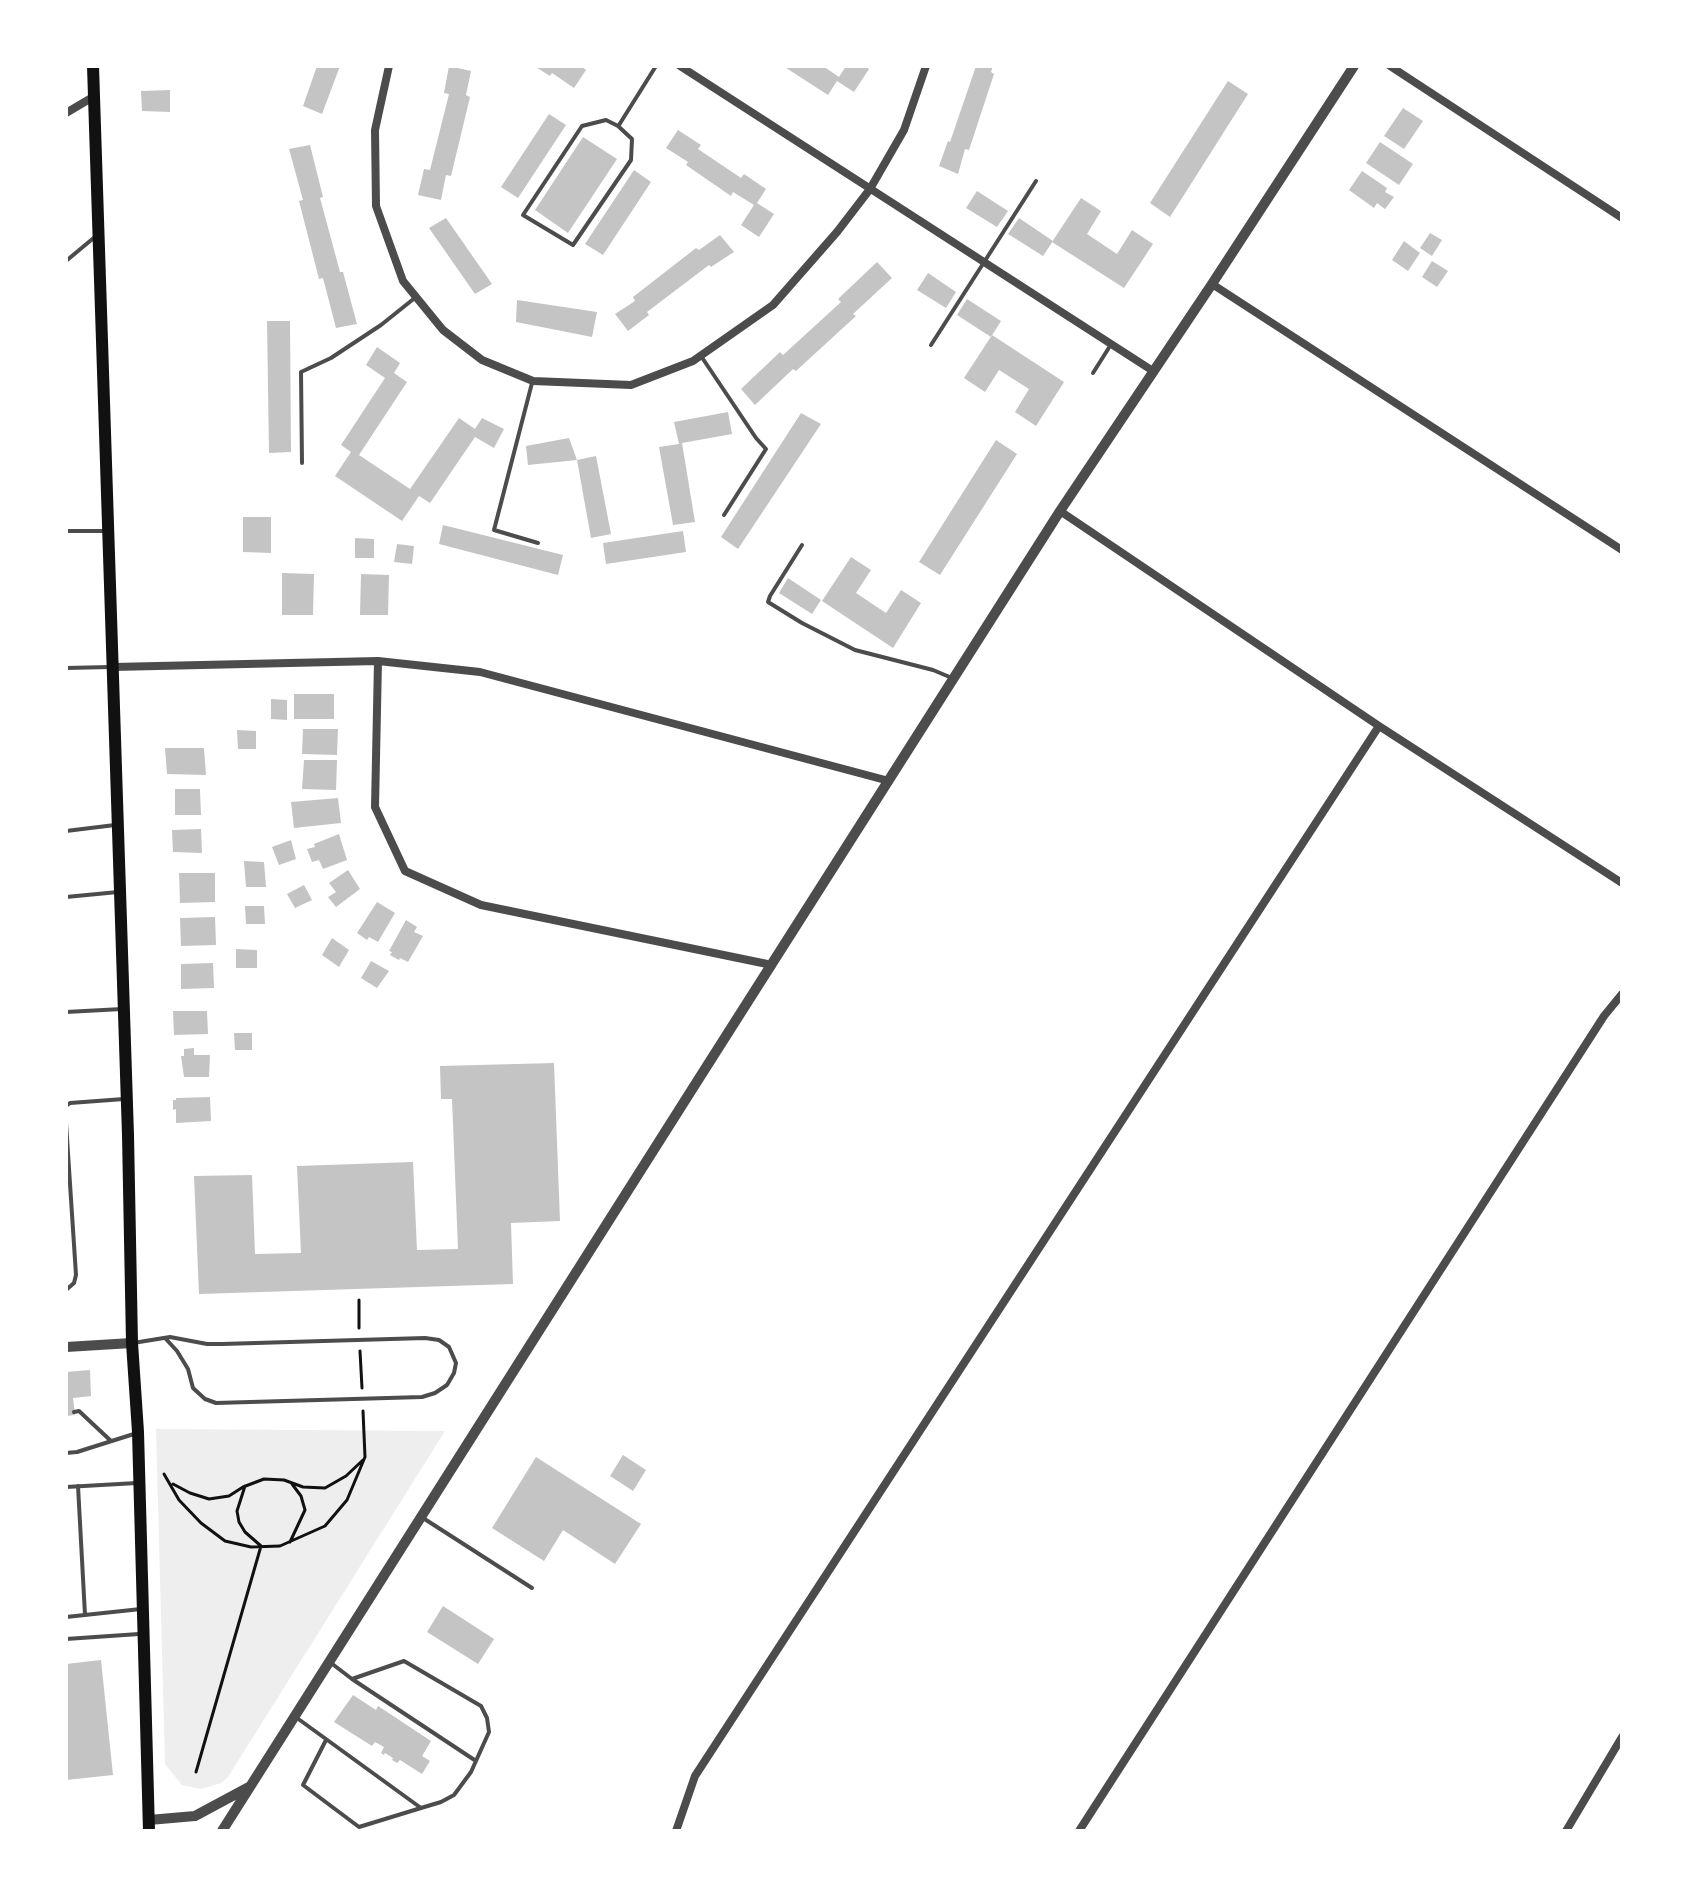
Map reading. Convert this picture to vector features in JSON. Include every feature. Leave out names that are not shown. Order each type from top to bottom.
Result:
[{"type":"main road","points":[[93,66],[149,1825]]},
{"type":"street","points":[[389,66],[375,130],[376,206],[403,281],[443,330],[482,360],[533,381],[631,385],[693,361],[773,305],[870,189],[904,130],[926,66]]},
{"type":"street","points":[[680,66],[1153,371]]},
{"type":"street","points":[[222,1831],[1060,511],[1354,66]]},
{"type":"street","points":[[1390,66],[1622,218]]},
{"type":"street","points":[[66,113],[93,97]]},
{"type":"street","points":[[1212,284],[1622,550]]},
{"type":"street","points":[[1060,511],[1379,726],[1622,883]]},
{"type":"street","points":[[113,667],[378,661],[480,672],[889,781]]},
{"type":"street","points":[[378,661],[375,807],[405,871],[481,905],[772,965]]},
{"type":"street","points":[[676,1831],[695,1776],[1379,726]]},
{"type":"street","points":[[1079,1831],[1595,1029],[1622,994]]},
{"type":"street","points":[[66,1347],[132,1343]]},
{"type":"street","points":[[1566,1831],[1622,1737]]},
{"type":"street","points":[[149,1825],[195,1816],[251,1786]]},
{"type":"lane","points":[[618,126],[656,66]]},
{"type":"lane","points":[[606,120],[618,126],[632,139],[631,160],[573,245],[523,215],[582,126],[606,120]]},
{"type":"lane","points":[[931,345],[1036,181]]},
{"type":"lane","points":[[66,261],[98,234]]},
{"type":"lane","points":[[302,463],[301,372],[331,358],[416,297]]},
{"type":"lane","points":[[1093,373],[1111,344]]},
{"type":"lane","points":[[701,356],[766,449],[724,515]]},
{"type":"lane","points":[[533,381],[494,530],[538,543]]},
{"type":"lane","points":[[66,531],[108,531]]},
{"type":"lane","points":[[802,545],[768,602],[855,650],[933,670],[954,679]]},
{"type":"lane","points":[[66,668],[113,667]]},
{"type":"lane","points":[[66,831],[118,825]]},
{"type":"lane","points":[[66,897],[120,891]]},
{"type":"lane","points":[[66,1012],[124,1009]]},
{"type":"lane","points":[[66,1106],[70,1103],[127,1098]]},
{"type":"lane","points":[[66,1123],[76,1275],[74,1283],[66,1290]]},
{"type":"lane","points":[[132,1343],[165,1338],[207,1344],[425,1338],[439,1340],[449,1347],[456,1363],[447,1385],[422,1397],[216,1403],[205,1399],[193,1388],[188,1369],[165,1338]]},
{"type":"lane","points":[[74,1412],[79,1411],[111,1441]]},
{"type":"lane","points":[[66,1453],[138,1432]]},
{"type":"lane","points":[[66,1487],[139,1483]]},
{"type":"lane","points":[[78,1486],[85,1615]]},
{"type":"lane","points":[[421,1517],[532,1588]]},
{"type":"lane","points":[[66,1617],[143,1609]]},
{"type":"lane","points":[[66,1639],[144,1634]]},
{"type":"lane","points":[[326,1740],[303,1785],[359,1829],[454,1795],[471,1772],[489,1732],[481,1706],[404,1661],[352,1679]]},
{"type":"lane","points":[[330,1662],[476,1761]]},
{"type":"lane","points":[[295,1717],[421,1808]]},
{"type":"path","points":[[164,1474],[179,1500],[201,1523],[225,1541],[251,1547],[280,1546],[325,1526],[347,1500],[365,1457],[359,1300]]},
{"type":"path","points":[[171,1484],[209,1499],[229,1496],[264,1479],[325,1488],[346,1476],[365,1457]]},
{"type":"path","points":[[290,1482],[301,1496],[305,1510],[290,1542]]},
{"type":"path","points":[[245,1486],[237,1511],[239,1522],[261,1546]]},
{"type":"path","points":[[196,1772],[261,1546]]},
{"type":"shaded area","points":[[156,1429],[445,1431],[228,1777],[221,1783],[201,1789],[182,1785],[165,1764]]},
{"type":"building","points":[[317,66],[340,66],[322,114],[303,106]]},
{"type":"building","points":[[449,66],[471,71],[466,95],[470,97],[451,176],[446,175],[441,200],[418,195],[424,169],[430,170],[449,94],[444,93]]},
{"type":"building","points":[[534,66],[581,66],[586,70],[574,88],[552,73],[550,76]]},
{"type":"building","points":[[783,66],[823,66],[839,77],[846,66],[865,66],[869,69],[854,92],[837,81],[828,95]]},
{"type":"building","points":[[976,66],[993,66],[991,72],[994,74],[958,174],[939,166]]},
{"type":"building","points":[[1228,81],[1248,94],[1170,217],[1150,203]]},
{"type":"building","points":[[170,90],[170,112],[142,111],[141,91]]},
{"type":"building","points":[[1403,108],[1423,121],[1404,149],[1384,136]]},
{"type":"building","points":[[549,114],[566,125],[518,198],[501,187]]},
{"type":"building","points":[[678,130],[701,145],[698,149],[741,178],[744,174],[766,189],[757,203],[774,214],[759,237],[741,225],[754,205],[733,192],[731,196],[666,148]]},
{"type":"building","points":[[583,137],[617,159],[568,233],[535,210]]},
{"type":"building","points":[[1380,142],[1413,164],[1399,185],[1366,163]]},
{"type":"building","points":[[310,145],[323,197],[320,198],[357,324],[336,328],[323,278],[319,279],[289,149]]},
{"type":"building","points":[[634,170],[651,182],[603,255],[585,244]]},
{"type":"building","points":[[1362,171],[1387,188],[1385,192],[1394,197],[1385,209],[1377,203],[1374,208],[1349,190]]},
{"type":"building","points":[[977,191],[1008,211],[997,227],[966,208]]},
{"type":"building","points":[[1081,198],[1101,211],[1087,234],[1117,254],[1132,230],[1153,244],[1124,288],[1052,242]]},
{"type":"building","points":[[446,218],[492,284],[475,294],[429,228]]},
{"type":"building","points":[[1019,218],[1053,241],[1043,256],[1008,234]]},
{"type":"building","points":[[1430,233],[1442,240],[1432,256],[1420,248]]},
{"type":"building","points":[[720,235],[734,252],[711,267],[709,265],[647,312],[649,315],[628,331],[615,314],[635,301],[633,297],[696,248],[699,250]]},
{"type":"building","points":[[1404,241],[1420,253],[1408,271],[1392,260]]},
{"type":"building","points":[[1432,261],[1448,271],[1437,287],[1422,277]]},
{"type":"building","points":[[877,262],[892,278],[853,314],[856,316],[755,405],[741,389],[841,302],[838,299]]},
{"type":"building","points":[[928,273],[956,292],[946,308],[917,290]]},
{"type":"building","points":[[967,299],[1001,321],[991,337],[957,315]]},
{"type":"building","points":[[517,300],[597,312],[592,337],[516,322]]},
{"type":"building","points":[[267,321],[290,321],[291,452],[269,453]]},
{"type":"building","points":[[992,335],[1064,382],[1036,426],[1015,412],[1029,389],[999,370],[985,392],[964,378]]},
{"type":"building","points":[[377,347],[400,363],[394,373],[407,382],[359,455],[410,489],[459,418],[475,429],[482,418],[504,429],[494,448],[475,437],[430,503],[419,496],[402,521],[335,476],[351,452],[341,445],[385,378],[366,365]]},
{"type":"building","points":[[728,412],[732,434],[682,443],[695,522],[673,525],[659,447],[679,444],[674,422]]},
{"type":"building","points":[[801,413],[821,424],[738,549],[721,537]]},
{"type":"building","points":[[569,438],[577,460],[528,465],[526,446]]},
{"type":"building","points":[[996,440],[1017,454],[940,575],[919,562]]},
{"type":"building","points":[[596,456],[611,534],[591,538],[577,460]]},
{"type":"building","points":[[243,517],[271,517],[271,553],[243,552]]},
{"type":"building","points":[[443,525],[563,555],[558,575],[439,544]]},
{"type":"building","points":[[683,531],[686,552],[606,564],[603,543]]},
{"type":"building","points":[[355,538],[374,539],[374,558],[355,558]]},
{"type":"building","points":[[397,544],[414,546],[412,564],[394,562]]},
{"type":"building","points":[[851,557],[871,570],[856,593],[886,613],[901,590],[921,603],[893,648],[822,601]]},
{"type":"building","points":[[282,573],[314,574],[313,615],[282,615]]},
{"type":"building","points":[[361,574],[389,575],[388,615],[360,615]]},
{"type":"building","points":[[788,578],[821,600],[812,614],[779,593]]},
{"type":"building","points":[[294,694],[334,694],[334,719],[294,719]]},
{"type":"building","points":[[271,699],[287,700],[287,720],[271,719]]},
{"type":"building","points":[[303,729],[338,729],[337,755],[302,754]]},
{"type":"building","points":[[237,730],[256,731],[256,749],[238,749]]},
{"type":"building","points":[[165,748],[204,748],[206,775],[167,774]]},
{"type":"building","points":[[304,760],[337,760],[336,790],[302,789]]},
{"type":"building","points":[[175,789],[200,789],[201,815],[175,815]]},
{"type":"building","points":[[338,798],[341,823],[294,828],[291,802]]},
{"type":"building","points":[[201,829],[202,853],[173,852],[172,830]]},
{"type":"building","points":[[339,834],[347,860],[323,869],[319,860],[312,862],[307,849]]},
{"type":"building","points":[[291,840],[296,859],[279,865],[272,847]]},
{"type":"building","points":[[244,861],[264,862],[266,887],[246,887]]},
{"type":"building","points":[[348,870],[360,889],[336,907],[328,897],[336,892],[329,883]]},
{"type":"building","points":[[179,873],[215,873],[215,902],[180,903]]},
{"type":"building","points":[[304,885],[312,900],[295,908],[287,894]]},
{"type":"building","points":[[377,902],[395,913],[378,942],[369,937],[367,940],[357,933]]},
{"type":"building","points":[[245,906],[264,906],[265,924],[246,924]]},
{"type":"building","points":[[215,917],[216,945],[181,946],[180,918]]},
{"type":"building","points":[[406,920],[417,927],[414,932],[423,936],[408,962],[390,955],[392,952],[389,951]]},
{"type":"building","points":[[332,938],[349,950],[339,967],[322,955]]},
{"type":"building","points":[[236,949],[257,950],[257,968],[236,968]]},
{"type":"building","points":[[371,961],[389,971],[377,988],[361,978]]},
{"type":"building","points":[[213,963],[214,988],[181,989],[181,964]]},
{"type":"building","points":[[173,1011],[207,1011],[208,1034],[174,1035]]},
{"type":"building","points":[[234,1033],[252,1033],[252,1050],[235,1050]]},
{"type":"building","points":[[194,1048],[194,1055],[210,1055],[209,1077],[184,1077],[181,1056],[184,1056],[184,1049]]},
{"type":"building","points":[[554,1063],[560,1221],[511,1223],[513,1284],[199,1294],[194,1176],[252,1175],[255,1254],[301,1253],[297,1166],[413,1162],[417,1250],[458,1249],[452,1099],[441,1099],[440,1066]]},
{"type":"building","points":[[210,1097],[211,1121],[176,1123],[173,1100]]},
{"type":"building","points":[[90,1370],[91,1396],[73,1398],[75,1415],[66,1416],[66,1372]]},
{"type":"building","points":[[623,1455],[646,1470],[633,1491],[610,1476]]},
{"type":"building","points":[[536,1457],[641,1524],[615,1564],[563,1530],[544,1561],[492,1528]]},
{"type":"building","points":[[443,1606],[494,1639],[478,1664],[427,1632]]},
{"type":"building","points":[[101,1660],[113,1775],[66,1780],[66,1664]]},
{"type":"building","points":[[353,1695],[376,1710],[378,1706],[431,1741],[422,1756],[430,1761],[422,1774],[400,1760],[397,1763],[381,1753],[384,1747],[375,1742],[372,1746],[334,1722]]}]
